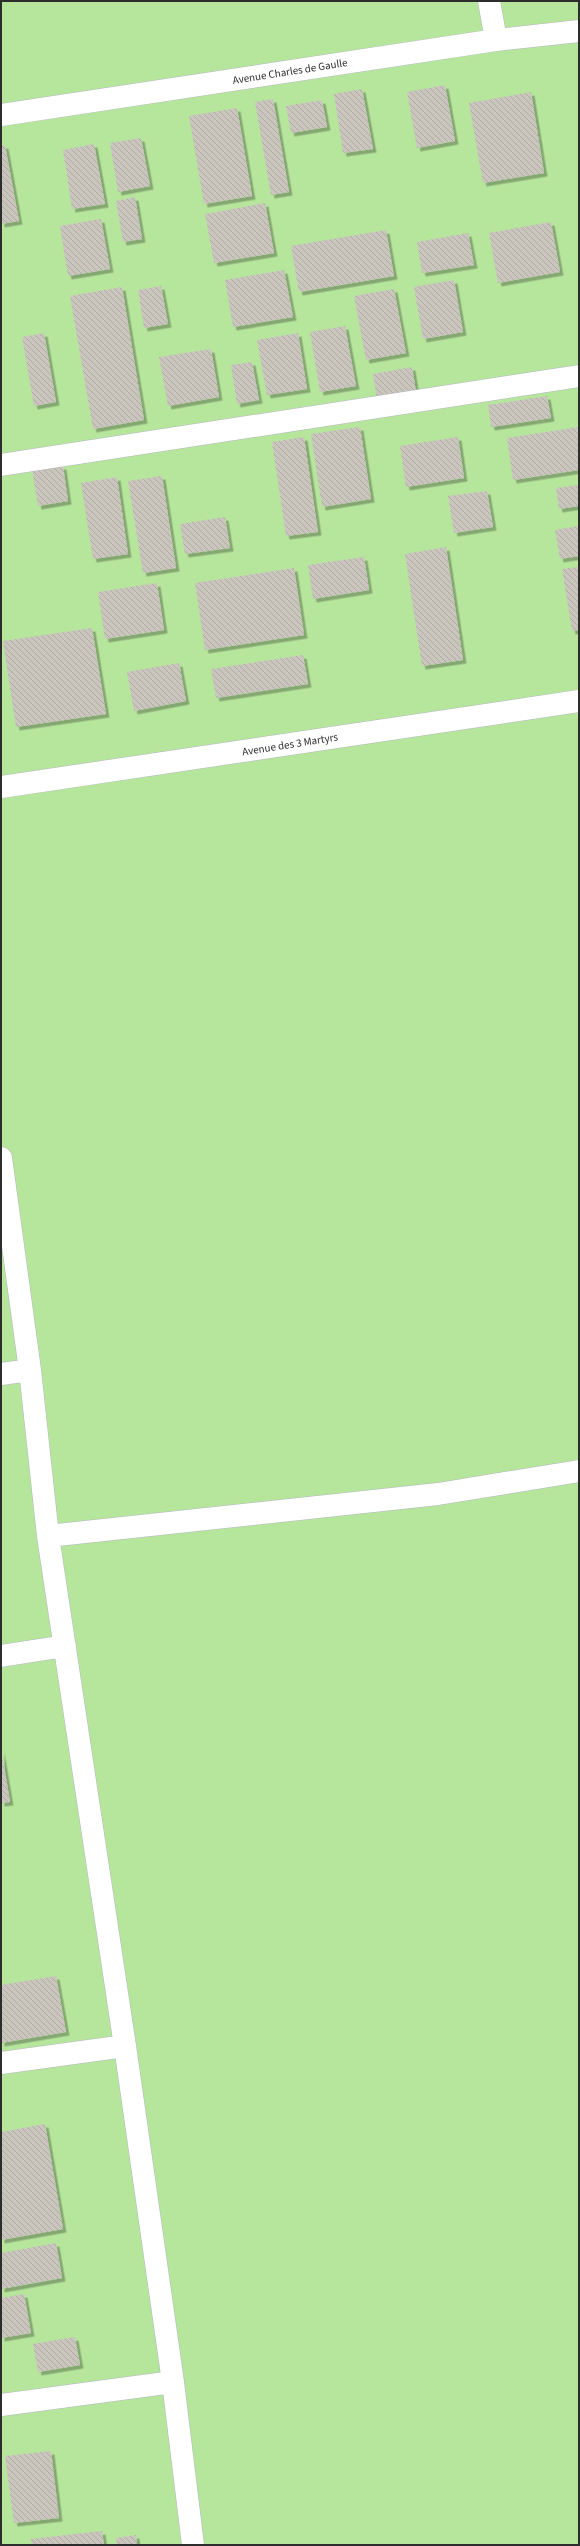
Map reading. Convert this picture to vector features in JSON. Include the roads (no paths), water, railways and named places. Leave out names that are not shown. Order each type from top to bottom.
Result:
[{"type":"street","points":[[489,1],[496,40]]},
{"type":"street","name":"Avenue Charles de Gaulle","points":[[1,115],[496,40],[579,32]]},
{"type":"street","points":[[1,465],[579,376]]},
{"type":"street","name":"Avenue des 3 Martyrs","points":[[1,787],[579,701]]},
{"type":"street","points":[[1,1158],[30,1370],[48,1536],[125,2046],[172,2382],[193,2545]]},
{"type":"street","points":[[1,1374],[30,1370]]},
{"type":"street","points":[[48,1536],[438,1494],[579,1471]]},
{"type":"street","points":[[1,1656],[65,1646]]},
{"type":"street","points":[[1,2064],[125,2046]]},
{"type":"street","points":[[1,2406],[172,2382]]}]
